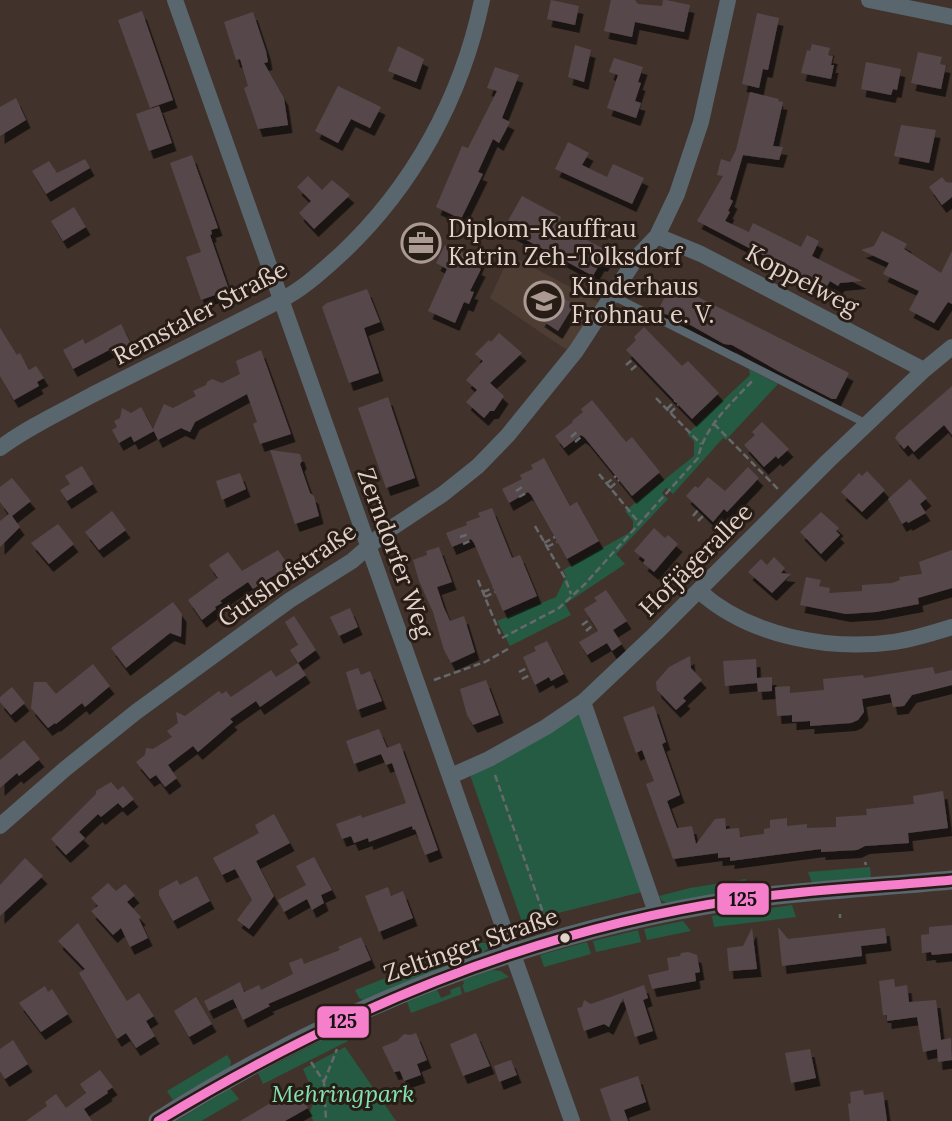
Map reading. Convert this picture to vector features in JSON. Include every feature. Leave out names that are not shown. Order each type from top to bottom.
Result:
[{"type":"street","name":"Zerndorfer Weg","points":[[175,0],[572,1121]]},
{"type":"street","name":"Remstaler Straße","points":[[1,443],[281,300],[330,264],[381,212],[410,172],[447,108],[472,42],[482,0]]},
{"type":"street","name":"Gutshofstraße","points":[[0,826],[136,712],[290,600],[352,561],[384,533],[457,484],[494,450],[576,351],[637,257],[657,236],[677,194],[701,122],[728,0]]},
{"type":"street","points":[[869,0],[952,17]]},
{"type":"street","name":"Koppelweg","points":[[657,236],[701,254],[924,370]]},
{"type":"street","name":"Hofjägerallee","points":[[451,776],[489,759],[546,727],[583,702],[788,499],[924,370],[952,347]]},
{"type":"street","points":[[699,590],[723,608],[753,623],[777,632],[824,643],[846,645],[893,642],[952,627]]},
{"type":"street","points":[[583,702],[657,915]]},
{"type":"street","name":"Zeltinger Straße","points":[[158,1121],[203,1092],[306,1036],[376,1003],[565,937],[657,915],[753,898],[952,880]]},
{"type":"lane","points":[[613,296],[867,424]]},
{"type":"path","points":[[626,365],[633,359]]},
{"type":"path","points":[[631,370],[638,364]]},
{"type":"path","points":[[478,580],[501,636],[559,608],[640,524],[698,458],[701,444],[713,424],[761,370]]},
{"type":"path","points":[[656,398],[701,444]]},
{"type":"path","points":[[667,409],[675,401]]},
{"type":"path","points":[[670,412],[678,405]]},
{"type":"path","points":[[713,424],[788,499]]},
{"type":"path","points":[[571,436],[578,431]]},
{"type":"path","points":[[575,442],[582,436]]},
{"type":"path","points":[[747,458],[751,454]]},
{"type":"path","points":[[752,463],[756,459]]},
{"type":"path","points":[[598,474],[640,524]]},
{"type":"path","points":[[607,484],[616,476]]},
{"type":"path","points":[[610,488],[619,480]]},
{"type":"path","points":[[516,491],[524,486]]},
{"type":"path","points":[[519,497],[528,492]]},
{"type":"path","points":[[693,516],[699,509]]},
{"type":"path","points":[[698,521],[705,514]]},
{"type":"path","points":[[535,526],[572,596]]},
{"type":"path","points":[[460,537],[469,534]]},
{"type":"path","points":[[544,543],[555,537]]},
{"type":"path","points":[[463,544],[472,540]]},
{"type":"path","points":[[547,547],[557,542]]},
{"type":"path","points":[[483,592],[493,588]]},
{"type":"path","points":[[485,597],[495,592]]},
{"type":"path","points":[[582,625],[589,620]]},
{"type":"path","points":[[586,631],[593,625]]},
{"type":"path","points":[[418,685],[485,662],[508,649]]},
{"type":"path","points":[[519,672],[527,668]]},
{"type":"path","points":[[522,679],[530,675]]},
{"type":"path","points":[[493,770],[548,927]]},
{"type":"path","points":[[326,1121],[324,1082],[337,1049]]},
{"type":"path","points":[[311,1062],[324,1082]]},
{"type":"shaded area","name":"Kinderhaus Frohnau e. V.","points":[[510,255],[600,303],[567,350],[490,298]]},
{"type":"green space","points":[[749,369],[778,384],[726,440],[723,438],[673,494],[666,488],[662,493],[668,499],[616,554],[625,564],[565,604],[571,615],[510,646],[497,621],[556,597],[566,576],[563,570],[633,529],[633,521],[625,511],[694,456],[694,441],[687,434],[750,375]]},
{"type":"green space","points":[[579,711],[642,892],[522,922],[470,775]]},
{"type":"green space","points":[[870,867],[871,878],[812,883],[808,872]]},
{"type":"green space","points":[[746,879],[747,891],[667,903],[659,896],[690,888]]},
{"type":"green space","points":[[792,905],[796,917],[714,927],[712,916]]},
{"type":"green space","points":[[683,921],[691,931],[647,940],[644,929]]},
{"type":"green space","points":[[638,930],[641,942],[596,952],[593,941]]},
{"type":"green space","points":[[587,942],[591,954],[544,967],[540,955]]},
{"type":"green space","points":[[476,943],[494,943],[483,953],[363,1000],[355,990]]},
{"type":"green space","points":[[492,970],[501,971],[509,977],[465,993],[463,980]]},
{"type":"green space","points":[[460,986],[462,994],[411,1013],[407,1002],[437,990],[441,998]]},
{"type":"green space","points":[[342,1030],[348,1041],[263,1084],[258,1073]]},
{"type":"green space","name":"Mehringpark","points":[[345,1047],[396,1121],[313,1121],[310,1112],[315,1097],[303,1069]]},
{"type":"green space","points":[[227,1055],[231,1061],[230,1067],[173,1100],[167,1091]]},
{"type":"green space","points":[[230,1088],[239,1099],[201,1121],[177,1121]]},
{"type":"building","points":[[551,0],[579,6],[575,25],[547,19]]},
{"type":"building","points":[[611,0],[635,0],[638,4],[662,6],[663,0],[666,0],[690,5],[684,32],[635,22],[632,37],[604,31]]},
{"type":"building","points":[[142,11],[173,100],[150,108],[118,20]]},
{"type":"building","points":[[253,12],[266,51],[268,62],[264,63],[284,98],[288,125],[258,129],[244,88],[248,86],[240,59],[236,60],[224,22]]},
{"type":"building","points":[[757,13],[779,18],[768,70],[763,69],[759,88],[742,84]]},
{"type":"building","points":[[812,44],[830,48],[828,55],[833,56],[831,65],[834,65],[831,79],[801,73],[807,50],[810,51]]},
{"type":"building","points":[[575,45],[591,50],[584,82],[568,77]]},
{"type":"building","points":[[398,46],[424,59],[416,82],[388,71]]},
{"type":"building","points":[[918,52],[942,57],[940,64],[946,65],[941,89],[911,83]]},
{"type":"building","points":[[614,58],[643,67],[635,101],[641,103],[636,118],[607,108],[618,75],[609,72]]},
{"type":"building","points":[[866,62],[901,69],[897,90],[893,89],[891,95],[861,89]]},
{"type":"building","points":[[495,67],[519,75],[502,118],[510,122],[499,143],[493,139],[478,172],[483,174],[461,219],[436,207],[462,146],[468,148],[497,91],[487,88]]},
{"type":"building","points":[[338,86],[381,107],[370,128],[351,119],[338,143],[315,131]]},
{"type":"building","points":[[750,92],[783,102],[773,146],[783,147],[779,160],[743,155],[730,199],[733,201],[728,211],[730,212],[725,221],[749,232],[753,223],[801,247],[807,235],[819,241],[812,256],[862,281],[840,283],[838,286],[830,281],[826,288],[798,274],[799,271],[775,258],[774,261],[697,221],[723,176],[717,175],[721,159],[730,162],[736,150]]},
{"type":"building","points":[[16,98],[26,120],[0,136],[0,107]]},
{"type":"building","points":[[159,106],[172,143],[149,151],[136,114]]},
{"type":"building","points":[[901,125],[936,130],[929,163],[894,156]]},
{"type":"building","points":[[568,142],[589,153],[582,165],[607,177],[613,164],[644,178],[632,204],[555,169]]},
{"type":"building","points":[[192,155],[218,228],[211,230],[210,235],[229,290],[201,300],[186,257],[201,252],[170,163]]},
{"type":"building","points":[[85,159],[90,168],[46,194],[32,171],[49,161],[57,173]]},
{"type":"building","points":[[308,176],[322,190],[332,180],[350,195],[314,229],[299,213],[311,201],[297,187]]},
{"type":"building","points":[[942,177],[946,182],[952,183],[952,197],[942,205],[929,187]]},
{"type":"building","points":[[522,196],[561,217],[558,225],[610,252],[593,276],[504,228]]},
{"type":"building","points":[[74,207],[86,227],[63,241],[51,221]]},
{"type":"building","points":[[882,231],[907,244],[904,249],[941,273],[952,251],[952,304],[948,302],[934,323],[909,310],[919,291],[883,274],[889,263],[861,250],[874,246]]},
{"type":"building","points":[[445,245],[480,260],[477,267],[481,269],[470,291],[474,292],[469,304],[464,302],[455,323],[428,311],[447,269],[436,263]]},
{"type":"building","points":[[668,282],[849,373],[836,399],[732,345],[724,344],[685,322],[658,311]]},
{"type":"building","points":[[367,289],[380,322],[364,328],[379,373],[349,383],[322,307]]},
{"type":"building","points":[[553,291],[574,305],[558,331],[540,319],[547,307],[544,305]]},
{"type":"building","points":[[121,324],[131,344],[115,353],[113,348],[73,369],[63,350],[83,339],[85,344]]},
{"type":"building","points":[[644,327],[682,366],[688,361],[719,393],[692,419],[626,350]]},
{"type":"building","points":[[0,328],[17,355],[20,353],[29,370],[36,366],[44,378],[37,382],[39,386],[14,400],[0,376]]},
{"type":"building","points":[[499,333],[522,353],[490,383],[504,396],[494,411],[490,411],[484,418],[466,402],[477,390],[466,380],[483,361],[475,354]]},
{"type":"building","points":[[261,350],[291,434],[260,444],[253,424],[257,422],[247,394],[195,422],[190,432],[181,428],[158,440],[153,429],[164,404],[173,408],[196,396],[193,391],[212,379],[222,383],[240,374],[236,361]]},
{"type":"building","points":[[952,386],[952,435],[944,425],[914,452],[908,445],[904,449],[895,438],[898,433]]},
{"type":"building","points":[[388,397],[415,478],[386,488],[358,408]]},
{"type":"building","points":[[592,400],[626,442],[632,437],[660,472],[632,496],[585,438],[581,435],[564,448],[555,436],[573,422],[583,412],[581,409]]},
{"type":"building","points":[[141,407],[154,431],[134,442],[131,436],[119,443],[112,430],[117,427],[114,421],[120,418],[122,408],[131,413]]},
{"type":"building","points":[[762,422],[789,449],[764,467],[744,445],[755,435],[752,432]]},
{"type":"building","points":[[270,450],[300,454],[300,464],[310,493],[314,496],[319,516],[295,524]]},
{"type":"building","points":[[544,458],[570,506],[577,502],[599,541],[567,559],[531,495],[528,492],[509,503],[502,489],[522,479],[520,475],[533,469],[531,465]]},
{"type":"building","points":[[82,466],[93,484],[67,501],[60,490],[70,484],[65,476]]},
{"type":"building","points":[[748,467],[759,478],[727,512],[724,509],[713,522],[686,496],[708,477],[725,491]]},
{"type":"building","points":[[867,471],[885,490],[862,512],[841,492],[859,473],[862,476]]},
{"type":"building","points":[[240,473],[246,489],[222,500],[216,481]]},
{"type":"building","points":[[12,478],[31,501],[12,516],[20,527],[0,547],[0,521],[9,514],[0,502],[0,487]]},
{"type":"building","points":[[910,479],[927,498],[920,504],[926,513],[902,524],[888,499]]},
{"type":"building","points":[[492,508],[512,558],[520,555],[537,596],[503,611],[474,543],[471,539],[452,547],[446,533],[467,525],[466,522],[480,517],[478,513]]},
{"type":"building","points":[[112,511],[126,530],[99,550],[85,532]]},
{"type":"building","points":[[821,512],[839,528],[836,531],[840,535],[821,554],[800,532]]},
{"type":"building","points":[[58,524],[74,544],[49,564],[31,543]]},
{"type":"building","points":[[654,528],[665,538],[668,535],[678,544],[654,572],[634,551]]},
{"type":"building","points":[[439,547],[452,582],[437,587],[444,608],[450,621],[464,616],[475,652],[451,663],[413,560],[427,555],[426,551]]},
{"type":"building","points":[[278,550],[289,566],[253,589],[248,582],[220,601],[222,603],[202,620],[188,600],[218,578],[209,565],[228,552],[242,571]]},
{"type":"building","points":[[952,550],[952,588],[918,598],[919,604],[846,614],[800,605],[806,577],[821,580],[819,586],[830,588],[829,593],[862,591],[862,585],[892,583],[900,580],[899,577],[922,574],[919,562]]},
{"type":"building","points":[[774,557],[785,568],[781,573],[791,574],[772,593],[748,572],[761,559],[767,565]]},
{"type":"building","points":[[606,590],[627,621],[613,630],[622,644],[612,651],[607,643],[587,655],[579,642],[598,631],[584,609],[597,601],[594,598]]},
{"type":"building","points":[[173,602],[182,614],[181,637],[170,633],[126,668],[111,648]]},
{"type":"building","points":[[350,608],[358,627],[339,636],[330,617]]},
{"type":"building","points":[[294,616],[316,650],[298,663],[290,650],[298,645],[285,622]]},
{"type":"building","points":[[547,641],[564,674],[551,681],[549,677],[535,685],[523,657],[536,651],[534,647]]},
{"type":"building","points":[[690,656],[691,668],[702,680],[683,698],[686,701],[676,710],[657,690],[656,682],[669,667]]},
{"type":"building","points":[[756,659],[757,678],[772,677],[772,691],[758,692],[757,683],[725,686],[723,661]]},
{"type":"building","points":[[298,663],[306,675],[260,707],[256,701],[230,719],[233,722],[198,752],[193,746],[168,765],[177,778],[165,787],[156,775],[150,779],[136,762],[145,755],[146,748],[153,749],[172,737],[167,731],[178,723],[176,712],[185,716],[219,691],[222,694],[226,691],[231,697],[271,670],[276,677]]},
{"type":"building","points":[[93,664],[110,686],[85,707],[82,703],[48,728],[31,708],[34,682],[46,682],[56,694]]},
{"type":"building","points":[[933,667],[935,674],[952,670],[952,685],[912,695],[904,706],[893,707],[890,694],[862,699],[864,712],[858,720],[851,723],[810,726],[810,721],[792,722],[792,715],[777,716],[775,687],[790,686],[790,693],[824,690],[823,679],[863,675],[864,678]]},
{"type":"building","points":[[358,668],[361,675],[370,671],[382,701],[357,710],[346,672]]},
{"type":"building","points":[[486,680],[499,715],[473,725],[467,715],[460,689]]},
{"type":"building","points":[[12,687],[25,703],[11,715],[0,702],[0,697]]},
{"type":"building","points":[[654,706],[666,742],[662,744],[680,795],[667,801],[677,828],[692,826],[696,844],[715,819],[725,818],[726,829],[739,828],[740,837],[764,834],[764,829],[770,828],[770,820],[787,818],[787,826],[807,824],[807,828],[836,827],[836,817],[867,815],[866,809],[914,804],[913,796],[943,791],[948,828],[908,833],[909,843],[865,846],[857,850],[821,852],[821,849],[730,861],[730,857],[718,858],[718,853],[673,859],[646,784],[654,781],[642,750],[636,753],[623,717]]},
{"type":"building","points":[[379,729],[387,748],[400,743],[438,850],[425,855],[412,826],[369,842],[368,838],[354,843],[351,836],[342,839],[336,824],[406,803],[392,763],[386,765],[381,754],[354,764],[346,741]]},
{"type":"building","points":[[24,740],[40,759],[19,776],[17,773],[0,788],[0,760]]},
{"type":"building","points":[[111,782],[118,790],[123,786],[134,799],[123,808],[118,803],[101,817],[98,814],[79,832],[85,838],[66,855],[51,839],[96,791]]},
{"type":"building","points":[[274,814],[290,843],[256,861],[274,896],[249,929],[237,920],[252,900],[235,869],[222,875],[213,858],[259,833],[255,825]]},
{"type":"building","points":[[314,857],[332,890],[321,895],[324,903],[312,910],[307,899],[284,912],[278,900],[306,885],[296,866]]},
{"type":"building","points":[[25,858],[43,876],[0,916],[0,885]]},
{"type":"building","points":[[197,876],[210,901],[173,921],[159,890],[177,880],[180,885]]},
{"type":"building","points":[[108,883],[116,891],[125,884],[135,895],[127,902],[141,917],[139,919],[148,938],[130,947],[121,928],[113,935],[91,911],[98,906],[91,898]]},
{"type":"building","points":[[388,887],[391,896],[403,891],[413,918],[379,932],[365,896]]},
{"type":"building","points":[[78,923],[127,1001],[139,993],[154,1016],[146,1021],[155,1036],[136,1048],[126,1033],[117,1039],[79,973],[85,969],[58,941]]},
{"type":"building","points":[[952,925],[952,953],[922,953],[921,935],[929,934],[929,927]]},
{"type":"building","points":[[778,927],[788,939],[885,928],[887,943],[861,946],[862,956],[782,966]]},
{"type":"building","points":[[752,928],[757,969],[729,971],[727,948],[743,946]]},
{"type":"building","points":[[361,937],[371,960],[268,1004],[270,1006],[243,1020],[233,999],[209,1011],[204,1001],[240,982],[244,992],[259,985],[261,990],[293,974],[289,963],[302,958],[304,964],[340,950],[338,947]]},
{"type":"building","points":[[688,952],[697,955],[700,972],[695,973],[696,981],[652,989],[648,975],[669,970],[667,958]]},
{"type":"building","points":[[894,979],[895,987],[907,985],[909,1002],[936,1000],[941,1040],[951,1038],[952,1060],[938,1062],[937,1049],[923,1052],[917,1017],[887,1021],[887,1015],[883,1015],[879,981]]},
{"type":"building","points":[[644,985],[648,998],[643,1000],[653,1031],[635,1037],[623,998],[609,1027],[604,1024],[584,1031],[577,1008],[582,1007],[584,1000],[591,1004]]},
{"type":"building","points":[[45,986],[48,992],[52,989],[68,1014],[41,1032],[19,1003]]},
{"type":"building","points":[[196,997],[212,1024],[189,1037],[174,1011]]},
{"type":"building","points":[[416,1033],[427,1060],[417,1064],[421,1075],[404,1081],[400,1071],[394,1072],[382,1047],[397,1041],[404,1034]]},
{"type":"building","points":[[476,1033],[490,1066],[463,1076],[450,1044]]},
{"type":"building","points":[[13,1040],[28,1064],[5,1079],[0,1071],[0,1049]]},
{"type":"building","points":[[810,1049],[816,1078],[791,1083],[785,1053]]},
{"type":"building","points":[[511,1060],[517,1075],[499,1082],[494,1066]]},
{"type":"building","points":[[100,1070],[113,1087],[84,1109],[92,1121],[26,1121],[47,1106],[45,1102],[56,1094],[66,1108],[86,1093],[80,1084]]},
{"type":"building","points":[[638,1076],[646,1102],[624,1110],[628,1121],[611,1121],[600,1089]]},
{"type":"building","points":[[293,1090],[297,1097],[300,1095],[308,1108],[285,1121],[240,1121]]},
{"type":"building","points":[[863,1090],[864,1095],[883,1092],[887,1121],[850,1121],[850,1092]]},
{"type":"transit line","name":"125","points":[[158,1121],[226,1081],[365,1011],[508,955],[658,914],[736,900],[952,880]]},
{"type":"place","name":"Diplom-Kauffrau Katrin Zeh-Tolksdorf","points":[[421,243]]},
{"type":"place","name":"Kinderhaus Frohnau e. V.","points":[[544,301]]}]
